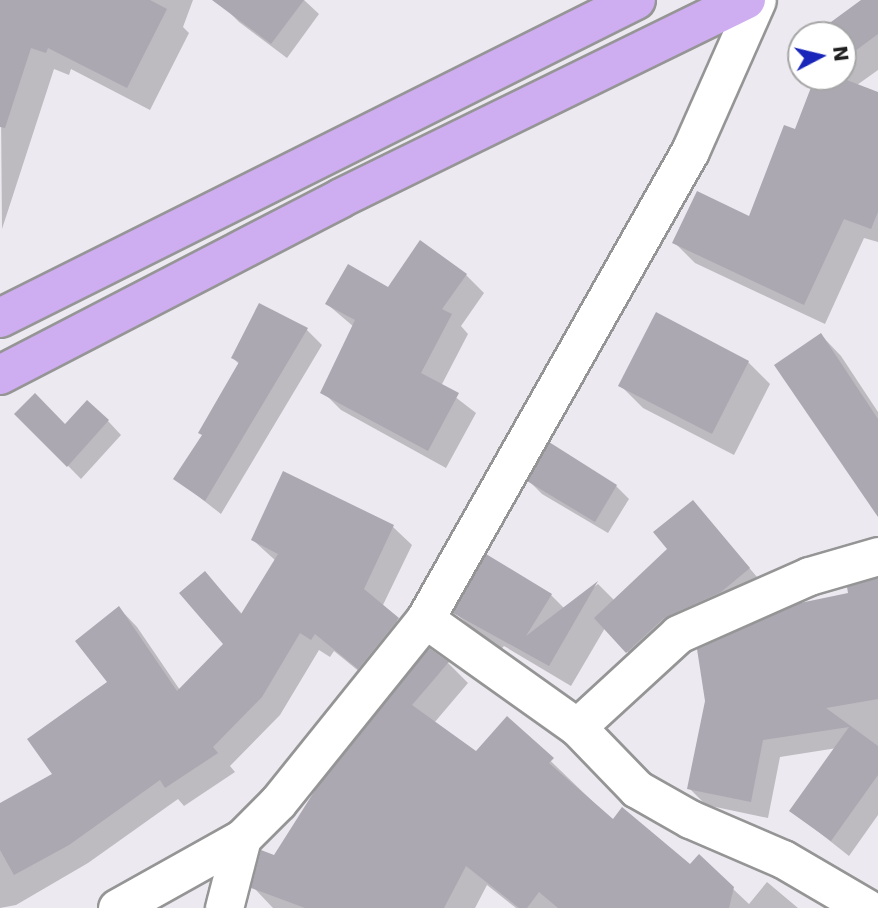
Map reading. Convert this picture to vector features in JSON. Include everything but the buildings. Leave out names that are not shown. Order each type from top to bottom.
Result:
[{"type":"main road","points":[[0,318],[636,0]]},
{"type":"main road","points":[[0,374],[341,198],[746,0]]},
{"type":"street","points":[[117,908],[242,838],[278,803],[425,620],[690,151],[757,0]]},
{"type":"street","points":[[577,727],[678,634],[809,576],[878,556]]},
{"type":"street","points":[[425,620],[577,727],[637,789],[690,819],[783,859],[867,908]]},
{"type":"street","points":[[225,908],[242,838]]}]
